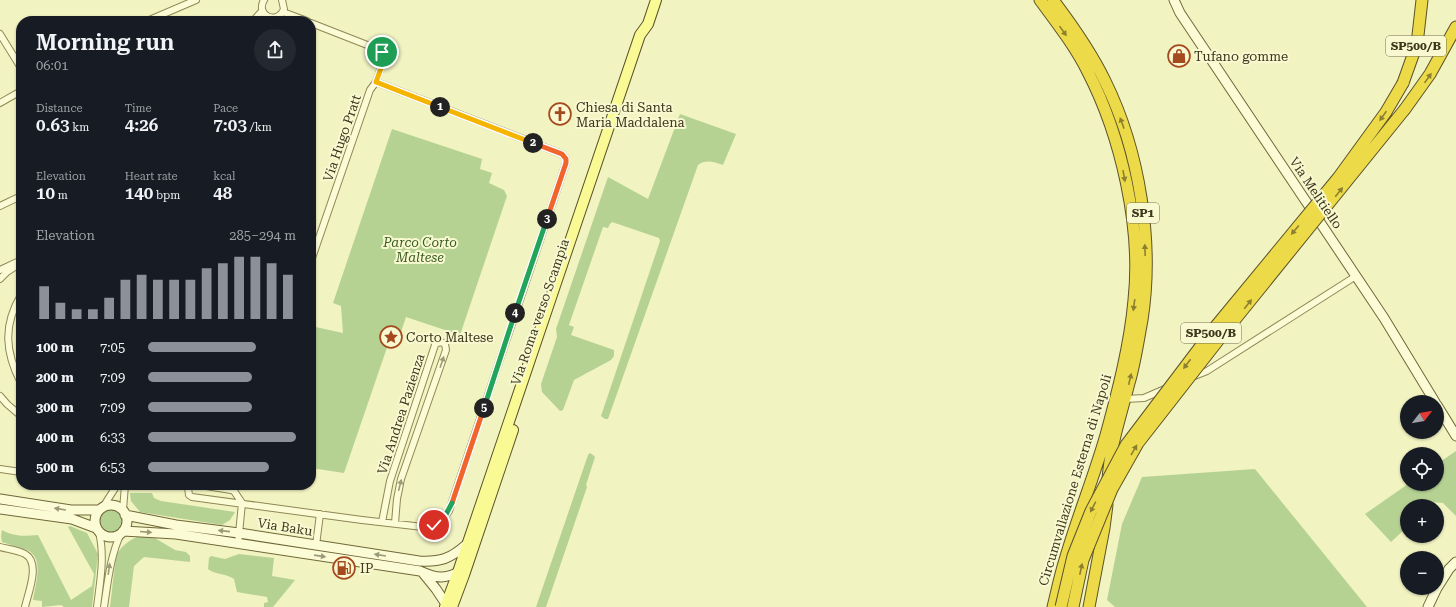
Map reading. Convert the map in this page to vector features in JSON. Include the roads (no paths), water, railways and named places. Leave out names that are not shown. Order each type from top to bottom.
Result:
[{"type":"highway","name":"Circumvallazione Esterna di Napoli","points":[[1040,0],[1066,36],[1088,72],[1110,121],[1122,164],[1133,222],[1135,261],[1134,299],[1128,345],[1120,383],[1106,436],[1065,560],[1052,607]]},
{"type":"highway","name":"Circumvallazione Esterna di Napoli","points":[[1053,0],[1080,38],[1105,82],[1115,104],[1128,140],[1139,190],[1145,233],[1146,281],[1144,302],[1130,382],[1112,444],[1104,528],[1089,607]]},
{"type":"highway","name":"SP500/B","points":[[1061,607],[1073,556],[1091,511],[1126,445],[1216,326],[1338,178],[1386,112],[1406,76],[1417,44],[1422,4]]},
{"type":"highway","name":"SP500/B","points":[[1074,607],[1083,560],[1112,489],[1138,443],[1220,338],[1405,109],[1430,74],[1456,27]]},
{"type":"main road","name":"Via Roma verso Scampia","points":[[448,606],[463,574],[647,38],[648,24],[656,0]]},
{"type":"main road","name":"Via Melitiello","points":[[1174,0],[1180,13],[1384,318],[1431,395]]},
{"type":"main road","name":"Via Roma verso Scampia","points":[[463,574],[467,544],[640,35],[648,24]]},
{"type":"main road","points":[[1444,416],[1456,436]]},
{"type":"main road","points":[[0,499],[70,510],[101,508],[113,505],[118,507],[124,513],[126,525],[122,532],[112,537],[103,535],[98,530],[72,519],[0,509]]},
{"type":"main road","points":[[98,530],[95,518],[101,508]]},
{"type":"main road","name":"Via Baku","points":[[124,513],[176,525],[239,532],[419,561],[441,560],[455,555],[467,544]]},
{"type":"main road","name":"Via Baku","points":[[122,532],[176,534],[420,571],[434,577],[463,574]]},
{"type":"main road","points":[[441,560],[456,567],[463,574]]},
{"type":"main road","points":[[1444,578],[1456,562]]},
{"type":"main road","points":[[420,571],[436,589],[448,606]]},
{"type":"main road","points":[[1428,607],[1434,595]]},
{"type":"street","points":[[159,16],[196,0]]},
{"type":"street","points":[[258,16],[262,11],[264,0]]},
{"type":"street","points":[[281,16],[284,9],[283,1]]},
{"type":"street","points":[[262,11],[267,16]]},
{"type":"street","name":"Via Hugo Pratt","points":[[316,25],[380,50],[385,56],[376,82],[370,90],[316,247]]},
{"type":"street","points":[[0,34],[16,60]]},
{"type":"street","points":[[188,490],[189,495],[192,496],[232,503],[242,503],[429,527],[439,523],[449,511],[566,163],[566,159],[562,154],[376,82]]},
{"type":"street","points":[[0,103],[16,94]]},
{"type":"street","points":[[0,206],[16,198]]},
{"type":"street","points":[[0,270],[16,262]]},
{"type":"street","points":[[0,279],[16,266]]},
{"type":"street","points":[[1125,399],[1144,398],[1207,371],[1356,276]]},
{"type":"street","points":[[16,303],[9,324],[8,341],[10,358],[16,372]]},
{"type":"street","name":"Via Andrea Pazienza","points":[[382,522],[390,481],[435,345],[438,342],[441,342],[445,344],[446,350],[401,479],[397,499],[395,523]]},
{"type":"street","points":[[0,396],[16,412]]},
{"type":"street","points":[[0,469],[16,471]]},
{"type":"street","points":[[101,508],[114,490]]},
{"type":"street","points":[[124,513],[125,490]]},
{"type":"street","points":[[231,490],[234,491],[242,503],[238,544]]},
{"type":"street","points":[[316,545],[320,514]]},
{"type":"street","points":[[97,607],[102,559],[102,547],[98,530]]},
{"type":"street","points":[[104,607],[111,560],[115,546],[122,532]]},
{"type":"street","points":[[0,547],[25,554],[32,562],[34,572],[25,607]]},
{"type":"place","name":"Tufano gomme","points":[[1179,56]]},
{"type":"place","name":"Chiesa di Santa Maria Maddalena","points":[[560,114]]},
{"type":"place","name":"Corto Maltese","points":[[391,337]]},
{"type":"place","name":"IP","points":[[344,568]]},
{"type":"park label","name":"Parco Corto Maltese","points":[[420,250]]}]
